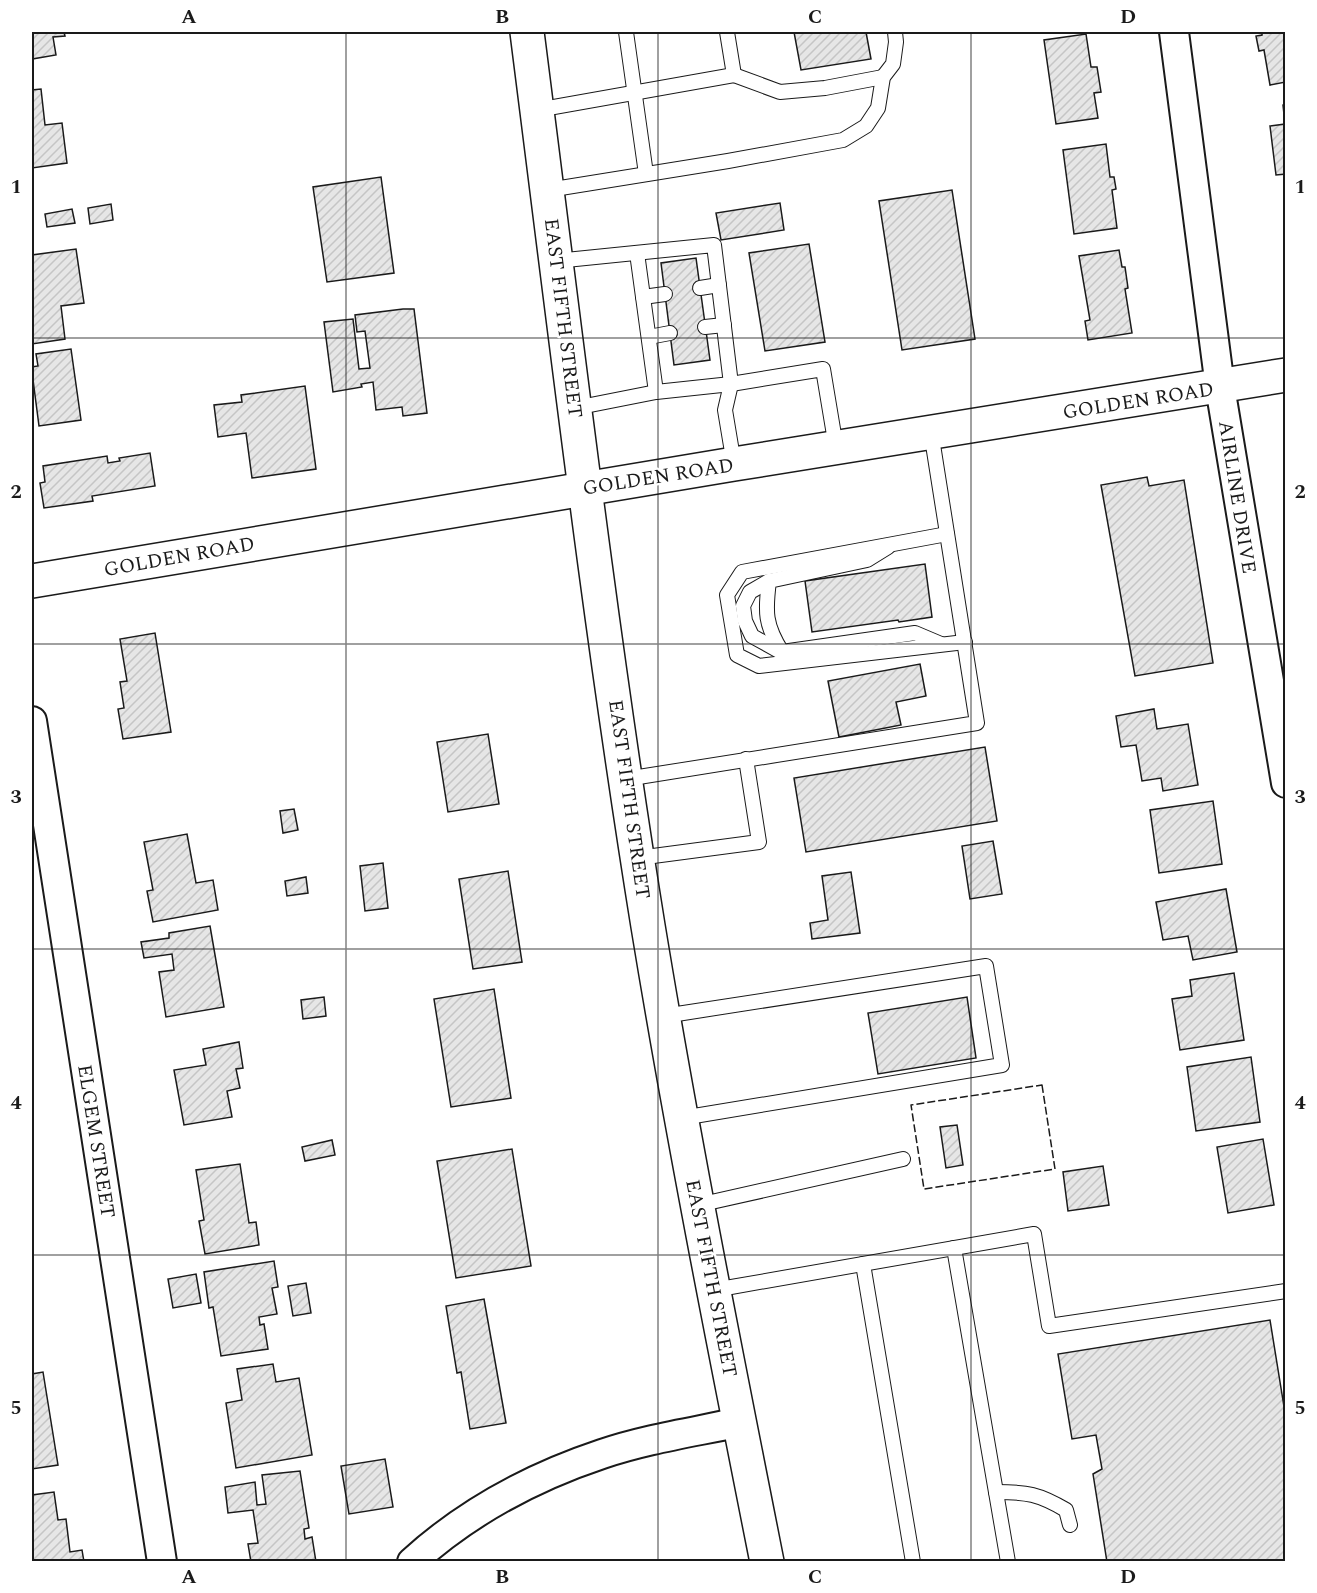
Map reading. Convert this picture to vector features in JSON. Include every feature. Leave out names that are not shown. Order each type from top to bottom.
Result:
[{"type":"main road","name":"EAST FIFTH STREET","points":[[527,32],[585,488],[638,858],[682,1118],[767,1562]]},
{"type":"main road","name":"GOLDEN ROAD","points":[[32,581],[585,488],[1286,375]]},
{"type":"street","name":"AIRLINE DRIVE","points":[[1174,32],[1220,387],[1286,783]]},
{"type":"street","name":"ELGEM STREET","points":[[32,721],[162,1562]]},
{"type":"street","points":[[412,1562],[433,1543],[467,1519],[519,1489],[567,1467],[636,1444],[740,1422]]},
{"type":"lane","points":[[626,32],[646,174]]},
{"type":"lane","points":[[727,32],[734,75]]},
{"type":"lane","points":[[548,190],[843,140],[866,126],[878,108],[883,77],[893,64],[895,32]]},
{"type":"lane","points":[[537,110],[734,75],[780,93],[825,88],[883,77]]},
{"type":"lane","points":[[556,261],[714,245],[731,384],[725,410],[734,464]]},
{"type":"lane","points":[[637,253],[656,392]]},
{"type":"lane","points":[[700,288],[719,285]]},
{"type":"lane","points":[[643,297],[665,294]]},
{"type":"lane","points":[[705,327],[723,325]]},
{"type":"lane","points":[[649,337],[670,333]]},
{"type":"lane","points":[[575,408],[656,392],[731,384],[823,369],[836,447]]},
{"type":"lane","points":[[626,779],[977,723],[931,432]]},
{"type":"lane","points":[[946,534],[742,572],[727,595],[737,654],[759,666],[965,642]]},
{"type":"lane","points":[[895,543],[867,560],[769,581],[750,592],[743,606],[745,621],[752,636],[782,652],[915,633],[943,644]]},
{"type":"lane","points":[[769,581],[765,606],[770,634],[782,652]]},
{"type":"lane","points":[[638,858],[759,842],[746,759]]},
{"type":"lane","points":[[664,1016],[986,966],[1002,1065],[682,1118]]},
{"type":"lane","points":[[698,1205],[903,1159]]},
{"type":"lane","points":[[714,1290],[1034,1234],[1049,1326],[1286,1291]]},
{"type":"lane","points":[[954,1248],[1008,1562]]},
{"type":"lane","points":[[863,1264],[913,1562]]},
{"type":"lane","points":[[996,1492],[1025,1492],[1047,1499],[1066,1510],[1070,1525]]},
{"type":"building","points":[[32,32],[64,32],[65,36],[53,37],[56,55],[32,59]]},
{"type":"building","points":[[794,32],[866,32],[871,59],[801,70]]},
{"type":"building","points":[[1262,32],[1286,32],[1286,82],[1270,85],[1264,50],[1259,51],[1256,36],[1262,35]]},
{"type":"building","points":[[1086,34],[1091,67],[1097,67],[1101,92],[1094,93],[1098,118],[1056,124],[1044,40]]},
{"type":"building","points":[[41,89],[45,125],[62,123],[67,163],[32,168],[32,90]]},
{"type":"building","points":[[1286,104],[1286,174],[1276,175],[1270,126],[1285,124],[1283,105]]},
{"type":"building","points":[[1106,144],[1110,177],[1114,177],[1116,189],[1112,190],[1117,228],[1074,234],[1063,150]]},
{"type":"building","points":[[381,177],[394,273],[327,282],[313,187]]},
{"type":"building","points":[[952,190],[975,339],[902,350],[879,201]]},
{"type":"building","points":[[780,203],[784,230],[721,240],[716,213]]},
{"type":"building","points":[[111,204],[113,220],[90,224],[88,208]]},
{"type":"building","points":[[72,209],[75,223],[47,227],[45,214]]},
{"type":"building","points":[[809,244],[825,342],[765,351],[749,253]]},
{"type":"building","points":[[76,249],[84,303],[61,306],[65,339],[32,344],[32,255]]},
{"type":"building","points":[[1119,250],[1122,267],[1125,267],[1128,288],[1125,289],[1132,333],[1088,340],[1085,321],[1090,320],[1079,256]]},
{"type":"building","points":[[696,258],[710,360],[674,365],[661,263]]},
{"type":"building","points":[[414,309],[427,413],[403,416],[402,407],[376,410],[373,382],[361,384],[362,387],[333,392],[324,322],[353,319],[359,369],[370,368],[365,331],[357,332],[355,315]]},
{"type":"building","points":[[71,349],[81,420],[39,426],[32,372],[32,367],[38,366],[36,354]]},
{"type":"building","points":[[305,386],[316,469],[252,478],[246,433],[218,437],[214,405],[242,402],[241,395]]},
{"type":"building","points":[[150,453],[155,486],[92,496],[93,501],[44,508],[40,483],[45,482],[43,466],[107,456],[108,463],[120,461],[119,458]]},
{"type":"building","points":[[1147,477],[1149,486],[1184,480],[1213,663],[1135,676],[1101,485]]},
{"type":"building","points":[[925,564],[932,617],[812,632],[805,581]]},
{"type":"building","points":[[155,633],[171,732],[123,739],[118,709],[124,708],[120,682],[127,681],[120,639]]},
{"type":"building","points":[[920,664],[926,696],[896,702],[901,725],[839,737],[828,681]]},
{"type":"building","points":[[1154,709],[1157,729],[1188,724],[1198,785],[1163,791],[1161,778],[1142,781],[1136,745],[1121,747],[1116,716]]},
{"type":"building","points":[[488,734],[499,804],[448,812],[437,742]]},
{"type":"building","points":[[985,747],[997,821],[806,852],[794,778]]},
{"type":"building","points":[[1213,801],[1222,864],[1159,873],[1150,810]]},
{"type":"building","points":[[294,809],[298,830],[283,833],[280,811]]},
{"type":"building","points":[[187,834],[196,883],[213,880],[218,910],[153,922],[147,891],[153,890],[144,842]]},
{"type":"building","points":[[993,841],[1002,894],[970,899],[962,846]]},
{"type":"building","points":[[383,863],[388,908],[365,911],[360,866]]},
{"type":"building","points":[[508,871],[522,962],[473,969],[459,879]]},
{"type":"building","points":[[851,872],[860,933],[812,939],[810,923],[828,920],[822,876]]},
{"type":"building","points":[[306,877],[308,893],[287,896],[285,881]]},
{"type":"building","points":[[1226,889],[1237,952],[1193,960],[1188,936],[1163,940],[1156,902]]},
{"type":"building","points":[[210,926],[224,1007],[166,1017],[159,972],[174,970],[172,954],[144,958],[141,942],[169,938],[169,933]]},
{"type":"building","points":[[1234,973],[1244,1040],[1180,1050],[1172,999],[1192,996],[1190,980]]},
{"type":"building","points":[[494,989],[511,1098],[451,1107],[434,999]]},
{"type":"building","points":[[324,997],[326,1016],[303,1019],[301,1000]]},
{"type":"building","points":[[967,997],[976,1058],[878,1074],[868,1013]]},
{"type":"building","points":[[239,1042],[243,1068],[236,1069],[240,1088],[227,1091],[232,1117],[184,1125],[174,1070],[206,1065],[203,1049]]},
{"type":"building","points":[[1251,1057],[1260,1122],[1196,1131],[1187,1067]]},
{"type":"building","points":[[957,1125],[963,1165],[946,1168],[940,1127]]},
{"type":"building","points":[[1263,1139],[1274,1205],[1228,1213],[1217,1147]]},
{"type":"building","points":[[332,1140],[335,1155],[305,1161],[302,1147]]},
{"type":"building","points":[[512,1149],[531,1266],[456,1278],[437,1161]]},
{"type":"building","points":[[240,1164],[249,1223],[256,1222],[259,1245],[205,1254],[199,1221],[204,1220],[196,1170]]},
{"type":"building","points":[[1103,1166],[1109,1205],[1068,1211],[1063,1172]]},
{"type":"building","points":[[274,1261],[278,1287],[272,1288],[277,1314],[259,1317],[260,1325],[264,1324],[268,1349],[221,1356],[213,1307],[209,1308],[204,1272]]},
{"type":"building","points":[[196,1274],[201,1303],[173,1308],[168,1279]]},
{"type":"building","points":[[306,1283],[311,1313],[293,1316],[288,1286]]},
{"type":"building","points":[[484,1299],[506,1423],[470,1429],[461,1372],[457,1373],[446,1306]]},
{"type":"building","points":[[1270,1320],[1286,1419],[1286,1562],[1107,1562],[1093,1474],[1102,1469],[1096,1435],[1072,1439],[1058,1354]]},
{"type":"building","points":[[273,1364],[276,1382],[299,1378],[312,1455],[236,1468],[226,1403],[242,1400],[237,1369]]},
{"type":"building","points":[[43,1372],[58,1465],[32,1469],[32,1374]]},
{"type":"building","points":[[385,1459],[393,1507],[349,1514],[341,1466]]},
{"type":"building","points":[[300,1471],[309,1528],[304,1529],[305,1539],[312,1537],[316,1562],[251,1562],[248,1544],[258,1543],[253,1510],[228,1513],[225,1487],[255,1482],[257,1505],[266,1504],[262,1475]]},
{"type":"building","points":[[54,1492],[58,1520],[66,1519],[70,1552],[82,1550],[84,1562],[32,1562],[32,1495]]},
{"type":"fence","points":[[1042,1085],[1055,1169],[924,1189],[911,1105],[1042,1085]]}]
